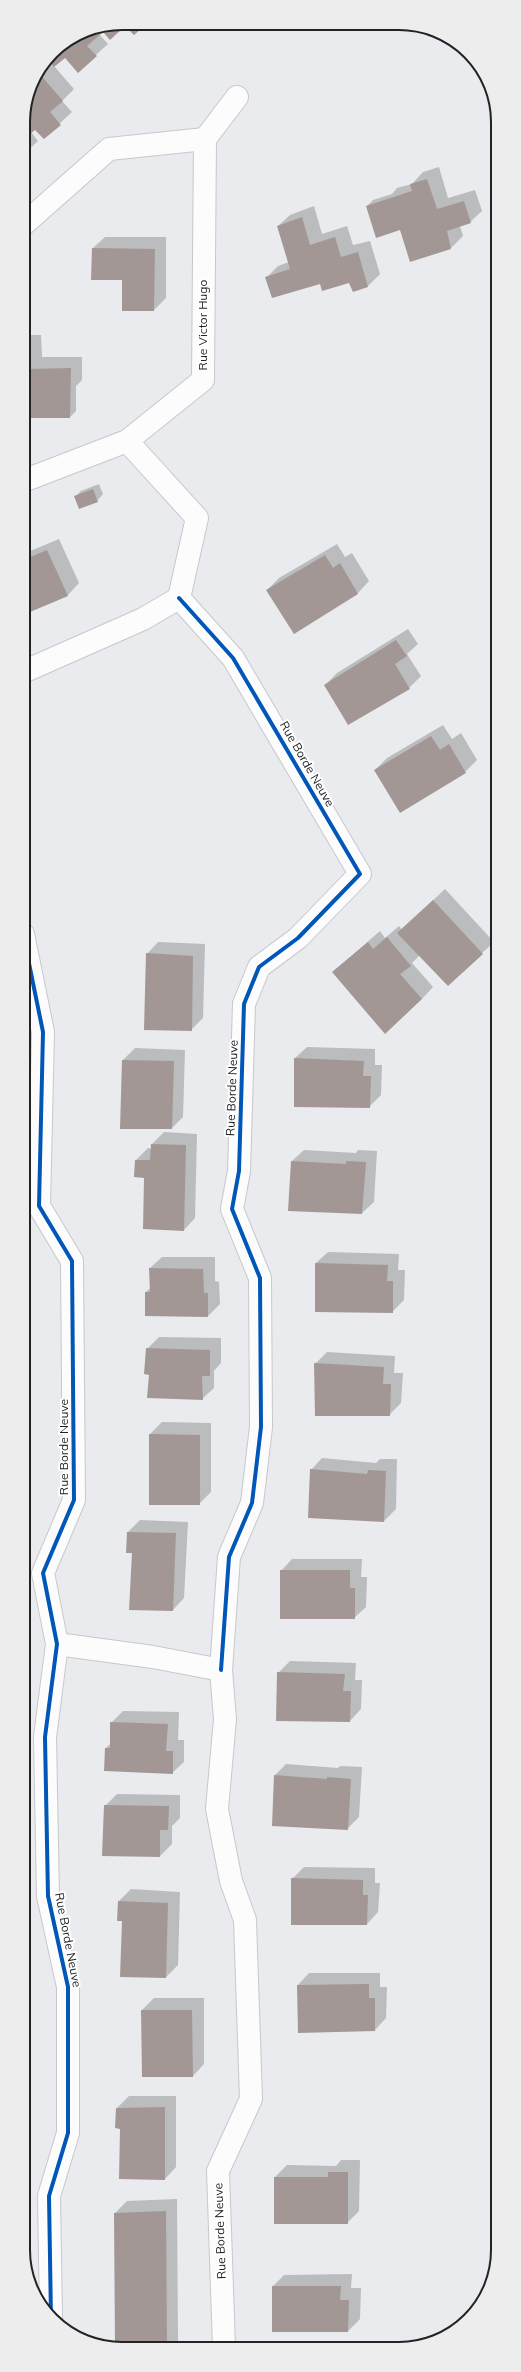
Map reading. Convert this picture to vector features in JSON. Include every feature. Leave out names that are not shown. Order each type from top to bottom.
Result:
[{"type":"street","points":[[30,219],[109,149],[205,139],[237,96]]},
{"type":"street","name":"Rue Victor Hugo","points":[[30,478],[127,441],[203,380],[205,139]]},
{"type":"street","points":[[30,669],[143,619],[179,598],[197,518],[127,441]]},
{"type":"street","name":"Rue Borde Neuve","points":[[179,598],[233,658],[360,874],[298,938],[259,967],[244,1004],[240,1171],[232,1210],[260,1278],[261,1427],[252,1503],[229,1557],[221,1670],[225,1720],[217,1809],[231,1881],[245,1920],[251,2099],[218,2172],[224,2342]]},
{"type":"street","name":"Rue Borde Neuve","points":[[30,968],[43,1032],[39,1206],[72,1261],[74,1500],[43,1573],[57,1644],[45,1737],[48,1888],[68,1987],[68,2133],[48,2196],[51,2308]]},
{"type":"street","points":[[57,1644],[153,1657],[221,1670]]},
{"type":"building","points":[[121,30],[110,40],[103,32]]},
{"type":"building","points":[[129,30],[140,30],[134,35]]},
{"type":"building","points":[[103,32],[87,46],[97,56],[78,73],[65,58],[54,67],[51,63],[53,61],[76,42]]},
{"type":"building","points":[[42,77],[63,101],[50,112],[61,125],[44,139],[35,130],[30,134],[30,116],[33,98]]},
{"type":"building","points":[[427,179],[437,209],[464,201],[471,223],[447,231],[451,249],[410,262],[400,230],[376,238],[366,206],[412,191],[410,184]]},
{"type":"building","points":[[302,217],[310,245],[335,237],[341,257],[358,252],[368,287],[353,292],[349,283],[322,291],[320,284],[272,298],[265,277],[290,269],[277,226]]},
{"type":"building","points":[[92,248],[155,249],[154,311],[122,311],[122,280],[91,280]]},
{"type":"building","points":[[71,368],[70,418],[30,418],[30,369]]},
{"type":"building","points":[[93,489],[98,502],[79,509],[74,496]]},
{"type":"building","points":[[47,550],[68,596],[30,612],[30,557]]},
{"type":"building","points":[[325,555],[333,568],[340,563],[358,594],[294,634],[266,590]]},
{"type":"building","points":[[396,640],[407,656],[395,664],[410,689],[348,725],[324,685]]},
{"type":"building","points":[[431,736],[440,750],[449,744],[466,773],[400,813],[374,770]]},
{"type":"building","points":[[433,900],[483,954],[448,986],[397,933]]},
{"type":"building","points":[[387,937],[411,966],[400,974],[422,999],[385,1034],[332,972],[368,942],[373,949]]},
{"type":"building","points":[[146,953],[193,956],[192,1031],[144,1030]]},
{"type":"building","points":[[294,1058],[364,1061],[363,1076],[371,1076],[370,1108],[294,1107]]},
{"type":"building","points":[[122,1060],[174,1061],[172,1129],[120,1129]]},
{"type":"building","points":[[151,1144],[186,1145],[184,1231],[143,1229],[144,1178],[134,1177],[135,1160],[150,1160]]},
{"type":"building","points":[[291,1161],[346,1164],[346,1161],[366,1162],[362,1214],[288,1211]]},
{"type":"building","points":[[315,1263],[388,1265],[387,1281],[393,1281],[393,1313],[315,1312]]},
{"type":"building","points":[[149,1268],[203,1269],[204,1293],[208,1293],[208,1317],[145,1316],[145,1292],[150,1292]]},
{"type":"building","points":[[146,1348],[210,1350],[210,1376],[202,1376],[203,1400],[147,1398],[149,1375],[144,1374]]},
{"type":"building","points":[[314,1363],[384,1367],[383,1384],[391,1384],[390,1416],[315,1416]]},
{"type":"building","points":[[149,1434],[200,1435],[200,1505],[149,1505]]},
{"type":"building","points":[[310,1469],[367,1474],[368,1470],[386,1471],[384,1522],[308,1518]]},
{"type":"building","points":[[127,1532],[176,1533],[173,1611],[129,1610],[132,1553],[126,1553]]},
{"type":"building","points":[[280,1570],[350,1570],[350,1588],[355,1588],[355,1619],[280,1619]]},
{"type":"building","points":[[277,1672],[345,1674],[343,1691],[351,1691],[350,1722],[276,1721]]},
{"type":"building","points":[[110,1722],[168,1724],[166,1751],[173,1751],[173,1774],[104,1771],[105,1748],[110,1748]]},
{"type":"building","points":[[274,1775],[327,1779],[327,1777],[351,1779],[348,1830],[272,1826]]},
{"type":"building","points":[[104,1805],[169,1806],[168,1830],[160,1830],[160,1857],[102,1856]]},
{"type":"building","points":[[291,1878],[363,1880],[363,1895],[368,1895],[367,1925],[291,1925]]},
{"type":"building","points":[[118,1901],[168,1903],[166,1978],[120,1977],[122,1921],[117,1921]]},
{"type":"building","points":[[369,1984],[369,1998],[375,1998],[375,2031],[298,2033],[297,1985]]},
{"type":"building","points":[[141,2010],[192,2010],[193,2077],[142,2077]]},
{"type":"building","points":[[165,2107],[165,2180],[119,2179],[120,2129],[115,2128],[116,2108]]},
{"type":"building","points":[[328,2172],[348,2172],[348,2224],[274,2224],[274,2177],[328,2177]]},
{"type":"building","points":[[166,2211],[167,2342],[115,2342],[114,2213]]},
{"type":"building","points":[[272,2286],[341,2286],[340,2300],[349,2300],[348,2332],[272,2332]]},
{"type":"cycle path","points":[[179,598],[233,658],[360,874],[298,938],[259,967],[244,1004],[239,1171],[232,1209],[260,1278],[261,1427],[252,1503],[229,1557],[221,1670]]},
{"type":"cycle path","points":[[30,968],[43,1032],[39,1206],[72,1261],[74,1500],[43,1573],[57,1644],[45,1737],[48,1896],[68,1987],[68,2133],[49,2196],[51,2308]]}]
